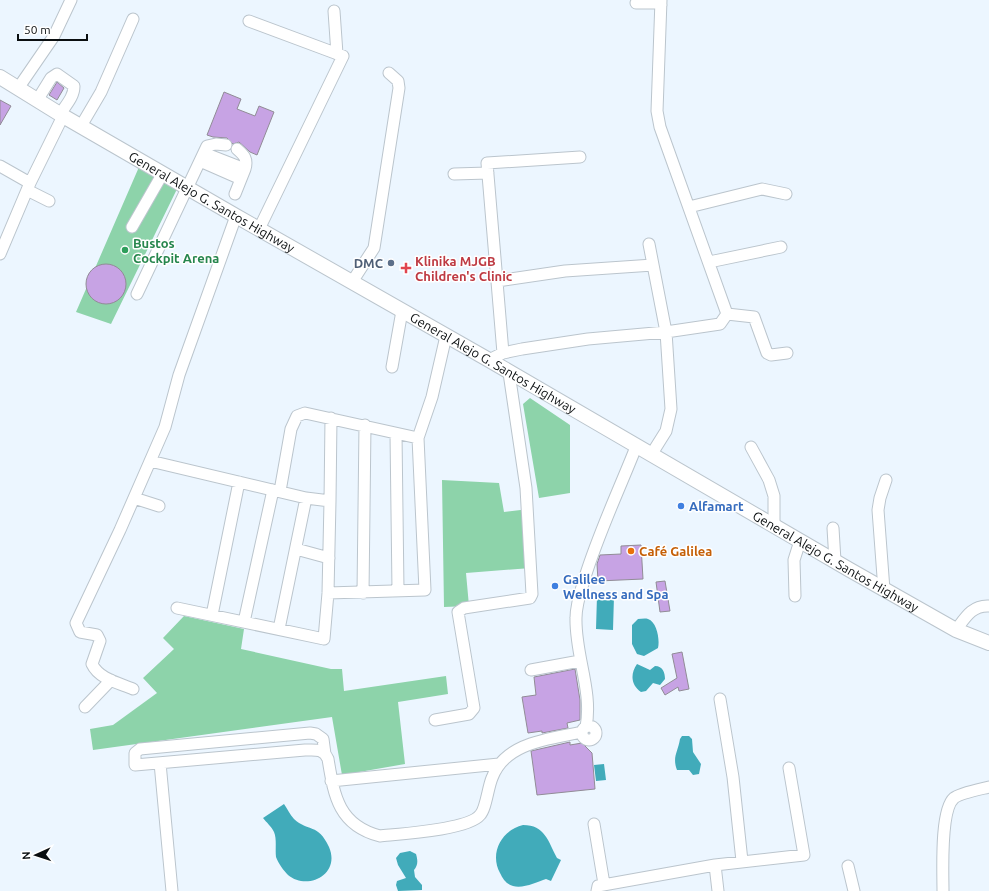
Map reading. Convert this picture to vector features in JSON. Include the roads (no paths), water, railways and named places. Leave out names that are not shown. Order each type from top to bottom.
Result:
[{"type":"main road","name":"General Alejo G. Santos Highway","points":[[0,77],[62,115],[236,216],[489,360],[884,590],[956,630],[989,643]]},
{"type":"street","points":[[19,88],[54,36],[71,0]]},
{"type":"street","points":[[636,3],[661,3],[657,111],[660,127],[727,314]]},
{"type":"street","points":[[334,10],[338,54]]},
{"type":"street","points":[[81,126],[101,92],[134,19]]},
{"type":"street","points":[[249,21],[343,56],[259,229]]},
{"type":"street","points":[[352,282],[374,248],[399,88],[398,81],[389,73]]},
{"type":"street","points":[[0,254],[28,187],[71,98],[74,91],[74,86],[57,74],[51,78],[38,99]]},
{"type":"street","points":[[137,294],[207,146],[226,144]]},
{"type":"street","points":[[235,194],[247,163],[245,156],[237,149]]},
{"type":"street","points":[[202,157],[243,174]]},
{"type":"street","points":[[503,353],[487,163],[580,157]]},
{"type":"street","points":[[0,166],[49,201]]},
{"type":"street","points":[[132,227],[162,173]]},
{"type":"street","points":[[454,174],[488,173]]},
{"type":"street","points":[[689,207],[762,188],[786,194]]},
{"type":"street","points":[[134,689],[110,680],[95,671],[92,664],[100,642],[97,635],[80,632],[76,623],[165,428],[179,375],[236,216]]},
{"type":"street","points":[[649,244],[666,332],[671,409],[666,431],[651,455]]},
{"type":"street","points":[[709,262],[781,247]]},
{"type":"street","points":[[497,281],[565,271],[654,265]]},
{"type":"street","points":[[392,366],[402,311]]},
{"type":"street","points":[[489,360],[503,353],[588,339],[666,332],[720,324],[727,314]]},
{"type":"street","points":[[727,314],[754,317],[767,353],[771,355],[787,353]]},
{"type":"street","points":[[328,593],[425,590],[418,438],[432,397],[446,336]]},
{"type":"street","points":[[435,720],[469,714],[474,708],[458,612],[464,608],[530,598],[532,594],[526,488],[509,373]]},
{"type":"street","points":[[244,622],[291,429],[297,416],[305,413],[365,425],[396,434],[418,438]]},
{"type":"street","points":[[177,608],[324,639],[328,593],[332,418]]},
{"type":"street","points":[[363,593],[365,425]]},
{"type":"street","points":[[396,434],[398,590]]},
{"type":"street","points":[[326,754],[320,750],[305,750],[135,765],[134,753],[140,749],[316,734],[323,739],[338,804],[345,815],[356,826],[368,833],[380,836],[399,834],[460,826],[473,821],[483,810],[487,790],[499,764],[510,754],[523,746],[584,729],[588,699],[580,661],[576,617],[578,598],[591,557],[636,446]]},
{"type":"street","points":[[752,447],[769,480],[774,496],[774,525]]},
{"type":"street","points":[[150,461],[306,498],[330,501]]},
{"type":"street","points":[[884,590],[878,510],[886,480]]},
{"type":"street","points":[[212,615],[239,482]]},
{"type":"street","points":[[134,498],[159,506]]},
{"type":"street","points":[[279,629],[306,498]]},
{"type":"street","points":[[833,528],[835,561]]},
{"type":"street","points":[[795,596],[794,560],[800,540]]},
{"type":"street","points":[[296,549],[329,558]]},
{"type":"street","points":[[956,630],[970,611],[983,606],[989,606]]},
{"type":"street","points":[[531,670],[580,661]]},
{"type":"street","points":[[85,707],[110,680]]},
{"type":"street","points":[[720,699],[733,777],[742,861]]},
{"type":"street","points":[[160,763],[172,891]]},
{"type":"street","points":[[332,781],[499,764]]},
{"type":"street","points":[[594,824],[600,888],[715,865],[804,855],[788,768]]},
{"type":"street","points":[[943,891],[944,832],[949,804],[955,797],[989,787]]},
{"type":"street","points":[[715,865],[718,891]]},
{"type":"street","points":[[848,866],[854,891]]},
{"type":"water","points":[[597,596],[614,596],[613,630],[596,629]]},
{"type":"water","points":[[638,619],[647,619],[654,624],[659,641],[658,648],[644,656],[637,654],[632,644],[632,625]]},
{"type":"water","points":[[637,664],[650,670],[655,666],[660,667],[664,672],[665,679],[660,685],[653,683],[646,691],[641,692],[633,683],[633,672]]},
{"type":"water","points":[[682,736],[689,736],[692,739],[693,752],[701,764],[699,774],[693,775],[689,770],[677,770],[675,758]]},
{"type":"water","points":[[604,764],[606,780],[596,781],[594,765]]},
{"type":"water","points":[[284,804],[294,819],[321,834],[329,847],[331,857],[330,865],[320,878],[312,881],[296,880],[286,873],[276,857],[274,832],[263,818]]},
{"type":"water","points":[[523,825],[536,828],[541,831],[548,840],[557,858],[561,860],[551,881],[546,879],[530,885],[517,887],[507,883],[500,873],[496,858],[500,843],[509,832]]},
{"type":"water","points":[[410,851],[416,854],[417,863],[414,870],[415,877],[422,885],[422,890],[398,891],[396,885],[397,881],[406,878],[398,865],[396,858],[400,853]]},
{"type":"place","name":"Bustos Cockpit Arena","points":[[125,250]]},
{"type":"place","name":"DMC","points":[[391,263]]},
{"type":"place","name":"Klinika MJGB Children's Clinic","points":[[406,268]]},
{"type":"place","name":"Alfamart","points":[[681,506]]},
{"type":"place","name":"Café Galilea","points":[[631,551]]},
{"type":"place","name":"Galilee Wellness and Spa","points":[[555,586]]}]
